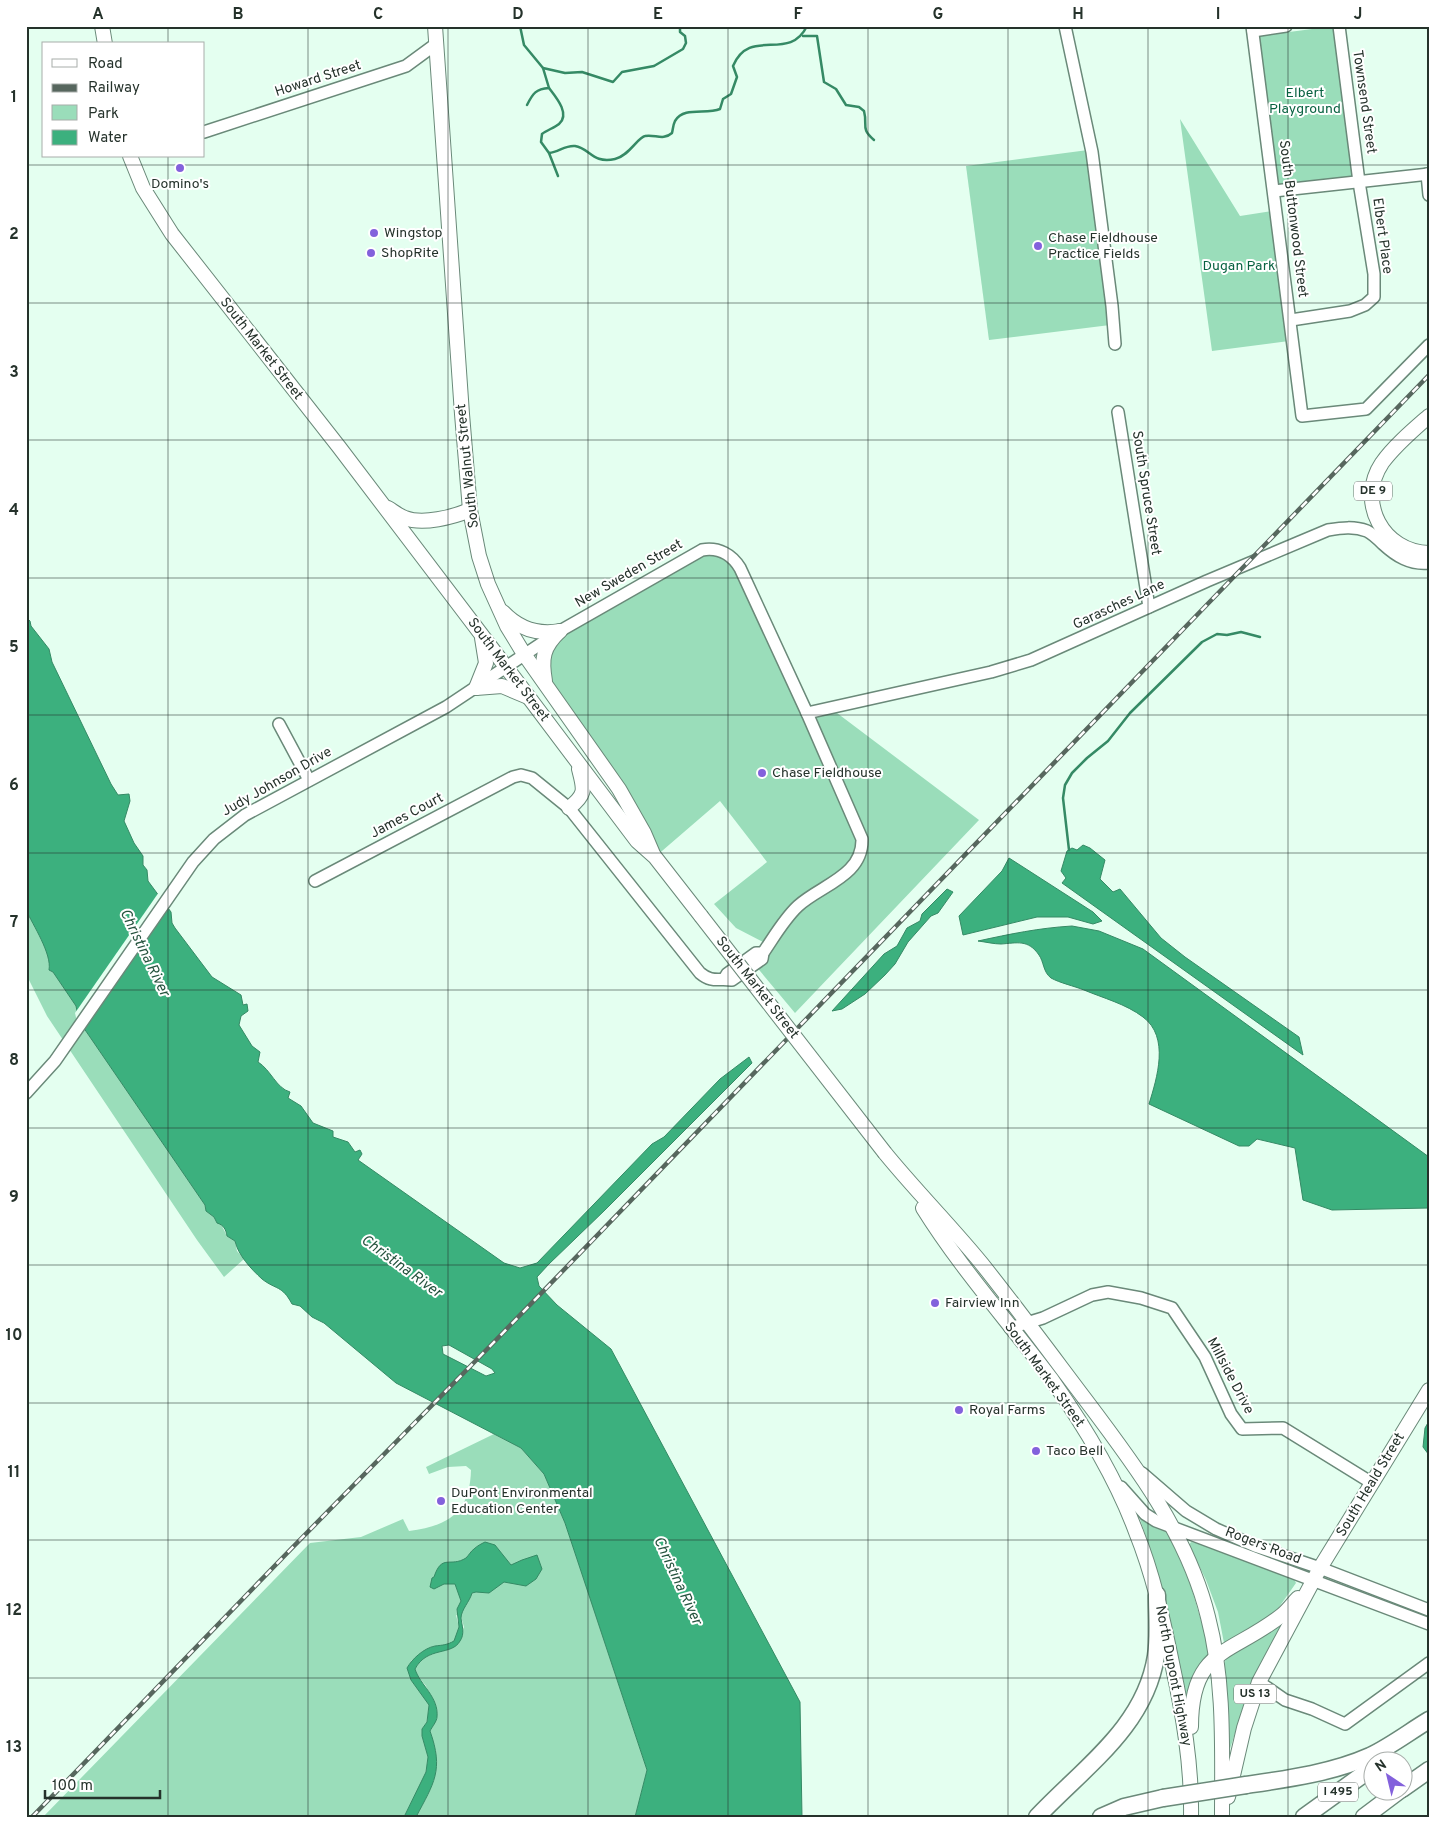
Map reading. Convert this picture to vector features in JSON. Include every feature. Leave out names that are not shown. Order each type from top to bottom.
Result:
[{"type":"highway","points":[[1037,1817],[1114,1740],[1137,1710],[1146,1692],[1156,1656],[1158,1628],[1157,1595]]},
{"type":"highway","points":[[1101,1817],[1124,1807],[1163,1798],[1300,1776],[1351,1763],[1382,1750],[1429,1720]]},
{"type":"highway","points":[[1397,1750],[1429,1728]]},
{"type":"highway","name":"I 495","points":[[1412,1782],[1429,1770]]},
{"type":"highway","name":"I 495","points":[[1304,1817],[1362,1775]]},
{"type":"highway","name":"I 495","points":[[1364,1817],[1387,1800]]},
{"type":"main road","points":[[102,26],[104,42]]},
{"type":"main road","name":"South Walnut Street","points":[[435,26],[462,414],[470,510],[479,556],[507,626],[524,654],[619,789],[644,833],[655,857]]},
{"type":"main road","name":"South Market Street","points":[[132,158],[143,188],[167,227],[275,368],[339,447],[637,841],[655,857],[901,1173],[981,1263],[1028,1322],[1131,1463],[1173,1528]]},
{"type":"main road","name":"DE 9","points":[[1429,416],[1382,463],[1375,479],[1372,496],[1376,518],[1390,538],[1398,545],[1409,550],[1429,553]]},
{"type":"main road","points":[[381,503],[404,518],[415,520],[443,517],[470,510]]},
{"type":"main road","points":[[497,604],[507,616],[521,627],[548,634],[560,631]]},
{"type":"main road","points":[[545,682],[544,653],[550,640],[560,631]]},
{"type":"main road","points":[[482,635],[486,663],[476,688],[502,686],[528,697]]},
{"type":"main road","points":[[569,808],[579,800],[583,793],[579,766]]},
{"type":"main road","name":"South Market Street","points":[[901,1173],[946,1242],[1010,1328],[1052,1380],[1106,1467],[1136,1532],[1157,1595]]},
{"type":"main road","name":"South Heald Street","points":[[1223,1817],[1244,1728],[1259,1682],[1317,1575],[1429,1390]]},
{"type":"main road","points":[[1173,1528],[1199,1584],[1217,1656],[1221,1697],[1223,1817]]},
{"type":"main road","name":"South Heald Street","points":[[1192,1784],[1191,1709],[1195,1689],[1204,1671],[1217,1656],[1283,1614],[1317,1575]]},
{"type":"main road","name":"North Dupont Highway","points":[[1157,1595],[1182,1707],[1192,1784],[1191,1817]]},
{"type":"street","points":[[1065,26],[1092,152],[1112,306],[1115,344]]},
{"type":"street","points":[[1252,28],[1286,26]]},
{"type":"street","name":"Townsend Street","points":[[1339,26],[1359,182]]},
{"type":"street","name":"South Buttonwood Street","points":[[1252,28],[1302,416],[1366,409],[1429,345]]},
{"type":"street","name":"Howard Street","points":[[205,132],[406,66],[436,44]]},
{"type":"street","points":[[1274,191],[1428,174],[1429,195]]},
{"type":"street","name":"Elbert Place","points":[[1290,320],[1350,311],[1365,305],[1374,296],[1374,274],[1359,182]]},
{"type":"street","name":"South Spruce Street","points":[[1118,412],[1149,608]]},
{"type":"street","name":"Garasches Lane","points":[[807,713],[1014,667],[1149,608],[1207,580],[1328,530],[1347,527],[1368,531],[1392,553],[1406,561],[1422,564],[1429,563]]},
{"type":"street","name":"New Sweden Street","points":[[524,654],[560,631],[696,553],[709,549],[722,551],[732,558],[740,568],[807,713]]},
{"type":"street","name":"Judy Johnson Drive","points":[[26,1093],[44,1076],[64,1049],[199,855],[225,829],[256,808],[419,722],[476,688],[524,654]]},
{"type":"street","name":"South Market Street","points":[[513,777],[521,775],[532,778],[569,808],[700,973],[706,978],[716,981],[732,980],[762,959],[764,953],[792,912],[811,896],[848,872],[856,863],[861,852],[862,839],[858,827],[807,713]]},
{"type":"street","points":[[279,724],[309,780]]},
{"type":"street","name":"James Court","points":[[315,881],[513,777]]},
{"type":"street","name":"Millside Drive","points":[[1010,1328],[1043,1318],[1092,1295],[1108,1292],[1141,1298],[1172,1308],[1205,1357],[1231,1414],[1242,1429],[1283,1428],[1372,1483]]},
{"type":"street","name":"Rogers Road","points":[[1131,1463],[1186,1511],[1216,1529],[1429,1624]]},
{"type":"street","name":"Rogers Road","points":[[1106,1467],[1144,1514],[1173,1528],[1429,1610]]},
{"type":"street","points":[[1259,1682],[1286,1700],[1312,1708],[1344,1724],[1429,1663]]},
{"type":"green space","name":"Elbert Playground","points":[[1335,26],[1354,177],[1277,186],[1258,36]]},
{"type":"green space","name":"Dugan Park","points":[[1180,119],[1240,216],[1272,211],[1289,341],[1212,351]]},
{"type":"green space","name":"Chase Fieldhouse Practice Fields","points":[[1088,150],[1110,325],[989,340],[966,166]]},
{"type":"green space","name":"Chase Fieldhouse","points":[[696,553],[728,554],[807,713],[837,713],[979,820],[795,1013],[755,965],[769,945],[736,928],[714,904],[767,862],[720,801],[655,857],[543,672],[547,646]]},
{"type":"green space","points":[[26,910],[45,948],[48,956],[49,970],[53,972],[76,1006],[79,1021],[205,1205],[206,1211],[214,1217],[217,1223],[221,1224],[227,1236],[235,1241],[237,1251],[244,1259],[224,1277],[197,1240],[47,1016],[26,974]]},
{"type":"green space","points":[[494,1434],[521,1448],[544,1474],[565,1523],[647,1770],[635,1817],[416,1817],[428,1795],[435,1776],[436,1756],[430,1731],[437,1718],[426,1686],[417,1675],[415,1669],[422,1660],[432,1654],[454,1647],[464,1627],[461,1617],[456,1615],[459,1627],[455,1641],[445,1646],[433,1646],[411,1661],[411,1680],[429,1704],[427,1722],[422,1729],[428,1757],[426,1773],[404,1817],[43,1817],[310,1543],[361,1537],[403,1519],[409,1531],[423,1529],[445,1521],[461,1507],[470,1485],[471,1470],[466,1466],[448,1467],[429,1474],[426,1467]]},
{"type":"green space","points":[[1140,1519],[1168,1532],[1190,1583],[1204,1631],[1209,1657],[1187,1699],[1184,1697],[1166,1607]]},
{"type":"green space","points":[[1191,1542],[1294,1579],[1296,1583],[1277,1610],[1270,1616],[1224,1643],[1218,1612],[1206,1580],[1189,1545]]},
{"type":"green space","points":[[1279,1622],[1283,1625],[1251,1683],[1228,1755],[1224,1667],[1226,1657]]},
{"type":"water","name":"Christina River","points":[[26,617],[49,649],[52,662],[111,784],[118,795],[129,794],[130,801],[124,821],[134,843],[143,856],[143,865],[147,870],[148,881],[171,912],[172,923],[175,928],[212,977],[241,995],[243,1005],[247,1004],[248,1011],[241,1016],[239,1025],[252,1046],[260,1052],[258,1062],[263,1065],[281,1087],[290,1092],[288,1098],[301,1106],[313,1123],[333,1131],[333,1137],[348,1142],[355,1152],[360,1150],[362,1154],[358,1160],[504,1263],[520,1268],[537,1263],[652,1144],[664,1137],[720,1079],[749,1057],[752,1063],[537,1277],[539,1286],[557,1305],[611,1349],[800,1702],[802,1817],[635,1817],[647,1770],[565,1523],[544,1474],[521,1448],[396,1383],[324,1323],[312,1317],[300,1306],[292,1304],[282,1291],[262,1279],[254,1271],[242,1257],[235,1241],[227,1236],[223,1226],[217,1223],[214,1217],[206,1211],[205,1205],[79,1021],[76,1006],[53,972],[49,970],[48,956],[45,948],[26,910]],"holes":[[[449,1345],[492,1369],[495,1373],[486,1376],[443,1354],[442,1346]]]},
{"type":"water","points":[[1083,845],[1105,860],[1100,879],[1113,892],[1120,889],[1161,938],[1299,1037],[1303,1055],[1062,883],[1066,878],[1061,871],[1067,851],[1072,848],[1077,850]]},
{"type":"water","points":[[1009,858],[1093,912],[1102,921],[1093,924],[1068,917],[1037,917],[963,935],[959,916],[1002,871]]},
{"type":"water","points":[[947,889],[953,892],[938,913],[931,916],[908,942],[895,964],[885,975],[865,994],[842,1009],[832,1011],[884,954],[897,946],[907,928],[920,921],[922,914]]},
{"type":"water","points":[[1072,926],[1099,931],[1143,949],[1429,1157],[1429,1208],[1332,1210],[1303,1200],[1295,1148],[1257,1139],[1249,1146],[1239,1146],[1149,1104],[1158,1070],[1159,1046],[1151,1025],[1143,1017],[1122,1005],[1051,978],[1046,973],[1039,955],[1031,946],[1022,943],[998,944],[978,941],[1048,928]]},
{"type":"water","points":[[1429,1421],[1429,1455],[1423,1447],[1425,1428]]},
{"type":"water","points":[[485,1542],[495,1545],[511,1565],[537,1555],[542,1569],[536,1579],[526,1586],[504,1582],[489,1593],[472,1593],[461,1615],[463,1633],[460,1641],[456,1646],[426,1657],[415,1669],[432,1697],[437,1710],[437,1719],[430,1731],[434,1744],[436,1766],[432,1785],[416,1817],[404,1817],[426,1772],[428,1757],[422,1729],[427,1722],[429,1705],[411,1680],[407,1668],[423,1651],[454,1641],[459,1627],[457,1609],[461,1601],[455,1584],[444,1584],[434,1589],[430,1587],[432,1578],[440,1565],[466,1558],[475,1548]]},
{"type":"pier","points":[[159,892],[169,906],[77,1022],[75,1013]]},
{"type":"waterway","points":[[520,26],[524,45],[543,68],[549,88],[535,92],[527,105]]},
{"type":"waterway","points":[[543,68],[565,73],[582,72],[613,82],[622,72],[654,66],[683,49],[686,43],[685,36],[680,32],[680,26]]},
{"type":"waterway","points":[[549,153],[575,146],[580,147],[596,158],[615,159],[625,154],[642,137],[665,137],[672,133],[675,121],[679,116],[690,112],[720,109],[723,99],[731,94],[737,77],[733,66],[740,54],[749,48],[790,42],[799,37],[807,26]]},
{"type":"waterway","points":[[803,36],[817,36],[824,82],[836,89],[846,105],[859,107],[864,111],[867,133],[874,140]]},
{"type":"waterway","points":[[549,88],[561,105],[563,115],[559,124],[542,134],[541,142],[549,153],[558,176]]},
{"type":"waterway","points":[[1069,850],[1063,798],[1065,785],[1072,773],[1108,741],[1130,713],[1202,642],[1217,634],[1227,635],[1241,632],[1260,637]]},
{"type":"railway","points":[[32,1817],[1429,375]]},
{"type":"place","name":"Domino's","points":[[180,168]]},
{"type":"place","name":"Wingstop","points":[[374,233]]},
{"type":"place","name":"Chase Fieldhouse Practice Fields","points":[[1038,246]]},
{"type":"place","name":"ShopRite","points":[[371,253]]},
{"type":"place","name":"Chase Fieldhouse","points":[[762,773]]},
{"type":"place","name":"Fairview Inn","points":[[935,1303]]},
{"type":"place","name":"Royal Farms","points":[[959,1410]]},
{"type":"place","name":"Taco Bell","points":[[1036,1451]]},
{"type":"place","name":"DuPont Environmental Education Center","points":[[441,1501]]}]
